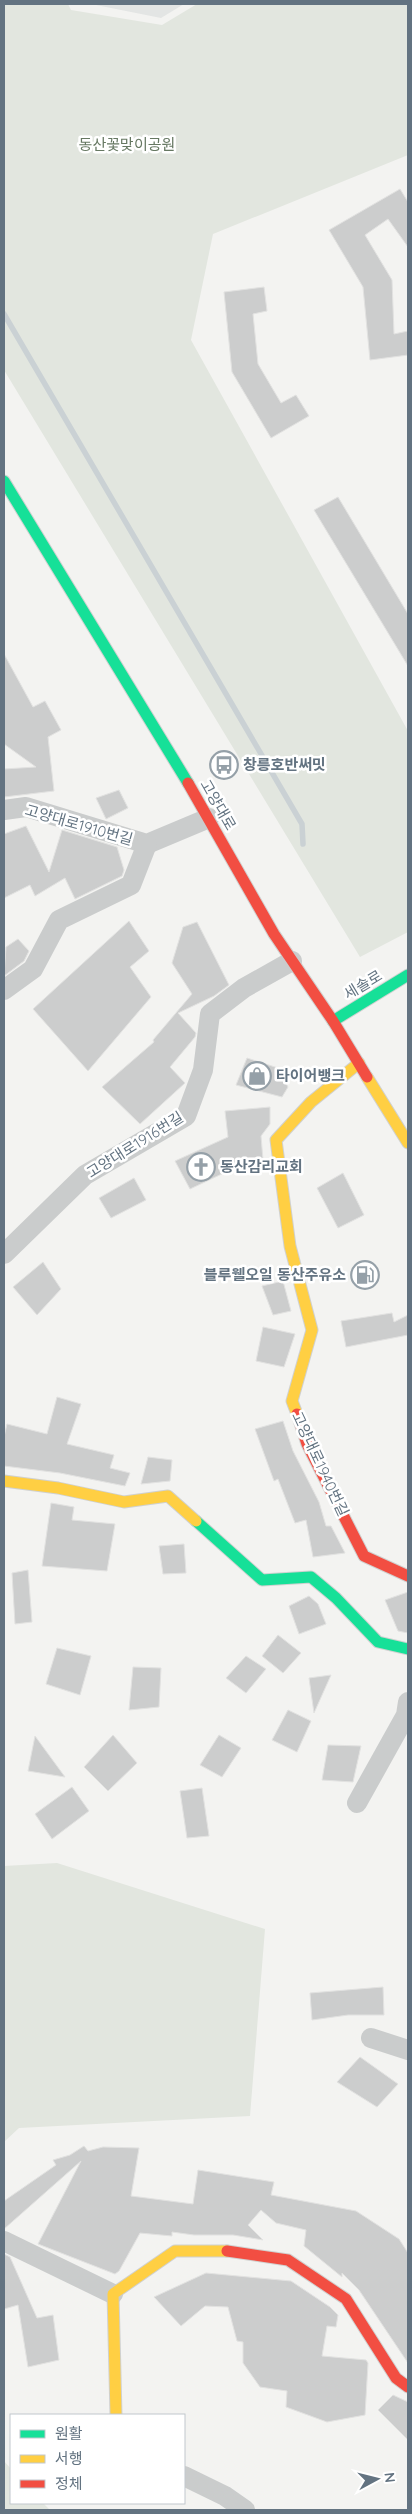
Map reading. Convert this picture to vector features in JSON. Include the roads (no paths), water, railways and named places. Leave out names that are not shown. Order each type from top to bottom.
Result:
[{"type":"street","name":"고양대로","points":[[4,481],[209,818],[274,934],[334,1021],[408,1144]]},
{"type":"street","name":"고양대로1910번길","points":[[4,810],[26,807],[147,844],[209,818]]},
{"type":"street","points":[[4,990],[33,969],[59,920],[131,885],[147,844]]},
{"type":"street","name":"고양대로1916번길","points":[[4,1254],[85,1175],[186,1116],[203,1070],[210,1014],[244,988],[292,961]]},
{"type":"street","name":"세솔로","points":[[334,1021],[408,976]]},
{"type":"street","name":"고양대로1940번길","points":[[358,1063],[311,1102],[276,1140],[290,1246],[312,1330],[292,1401],[307,1444],[364,1556],[408,1576]]},
{"type":"street","points":[[4,1481],[58,1488],[124,1502],[168,1496],[262,1580],[311,1577],[336,1598],[378,1642],[408,1649]]},
{"type":"street","points":[[357,1803],[406,1716],[408,1702]]},
{"type":"street","points":[[370,2038],[408,2050]]},
{"type":"street","points":[[4,2241],[113,2294]]},
{"type":"street","points":[[113,2294],[175,2251],[233,2251],[288,2260],[346,2299],[396,2378],[408,2387]]},
{"type":"street","points":[[113,2294],[116,2414]]},
{"type":"street","points":[[185,2476],[226,2496],[245,2510]]},
{"type":"waterway","points":[[4,314],[302,824],[303,844]]},
{"type":"place","name":"창릉호반써밋","points":[[224,765]]},
{"type":"place","name":"타이어뱅크","points":[[257,1076]]},
{"type":"place","name":"동산감리교회","points":[[201,1167]]},
{"type":"place","name":"블루웰오일 동산주유소","points":[[365,1275]]},
{"type":"park label","name":"동산꽃맞이공원","points":[[127,145]]}]
